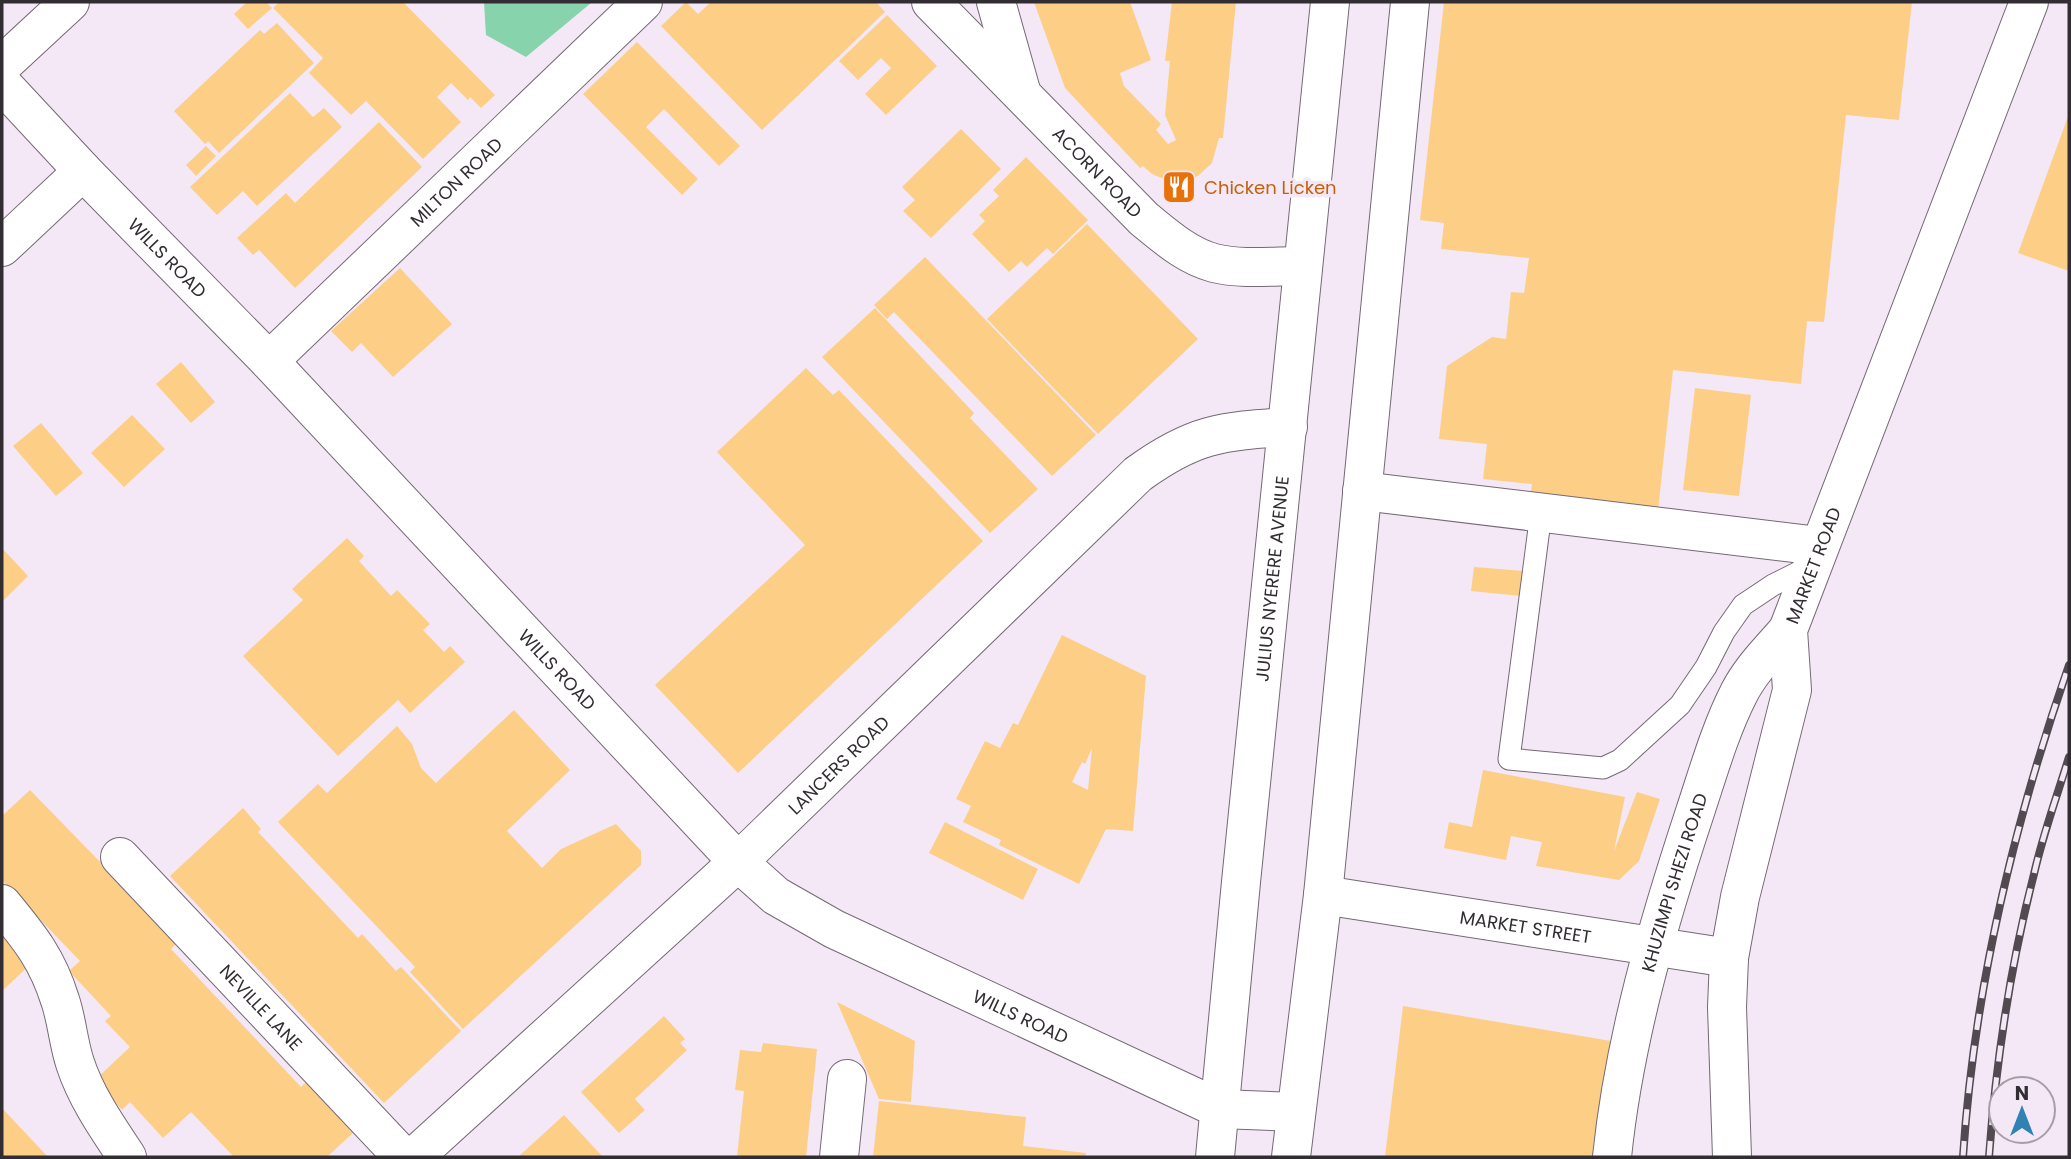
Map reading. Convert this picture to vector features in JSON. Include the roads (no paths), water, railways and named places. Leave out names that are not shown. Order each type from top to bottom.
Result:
[{"type":"street","points":[[2,65],[70,2]]},
{"type":"street","name":"MILTON ROAD","points":[[269,361],[643,2]]},
{"type":"street","name":"ACORN ROAD","points":[[931,2],[1144,219],[1177,246],[1214,263],[1303,266]]},
{"type":"street","points":[[996,2],[1022,93]]},
{"type":"street","name":"JULIUS NYERERE AVENUE","points":[[1215,1157],[1331,2]]},
{"type":"street","points":[[1291,1157],[1323,895],[1410,2]]},
{"type":"street","name":"MARKET ROAD","points":[[1732,1157],[1728,958],[1740,897],[1792,690],[1788,630],[2029,2]]},
{"type":"street","name":"WILLS ROAD","points":[[2,83],[83,171],[269,361],[738,862],[776,895],[834,929],[1220,1109]]},
{"type":"street","points":[[2,247],[83,171]]},
{"type":"street","name":"LANCERS ROAD","points":[[414,1157],[738,862],[1138,474],[1167,453],[1194,440],[1234,430],[1288,427]]},
{"type":"street","points":[[1362,491],[1541,513],[1815,556]]},
{"type":"street","name":"KHUZIMPI SHEZI ROAD","points":[[1612,1157],[1616,1112],[1653,946],[1710,768],[1739,693],[1754,668],[1788,630]]},
{"type":"street","name":"NEVILLE LANE","points":[[120,857],[402,1157]]},
{"type":"street","name":"MARKET STREET","points":[[1323,895],[1728,958]]},
{"type":"street","points":[[2,904],[36,946],[50,972],[61,1001],[75,1063],[88,1092],[127,1157]]},
{"type":"street","points":[[839,1157],[847,1079]]},
{"type":"street","points":[[1220,1109],[1296,1112]]},
{"type":"lane","points":[[1541,513],[1509,759],[1603,768],[1620,760],[1680,705],[1743,605],[1815,556]]},
{"type":"railway","points":[[1963,1157],[1976,1031],[2000,907],[2031,785],[2069,665]]},
{"type":"railway","points":[[1989,1157],[2000,1050],[2011,979],[2025,909],[2069,757]]},
{"type":"place","name":"Chicken Licken","points":[[1179,187]]}]
